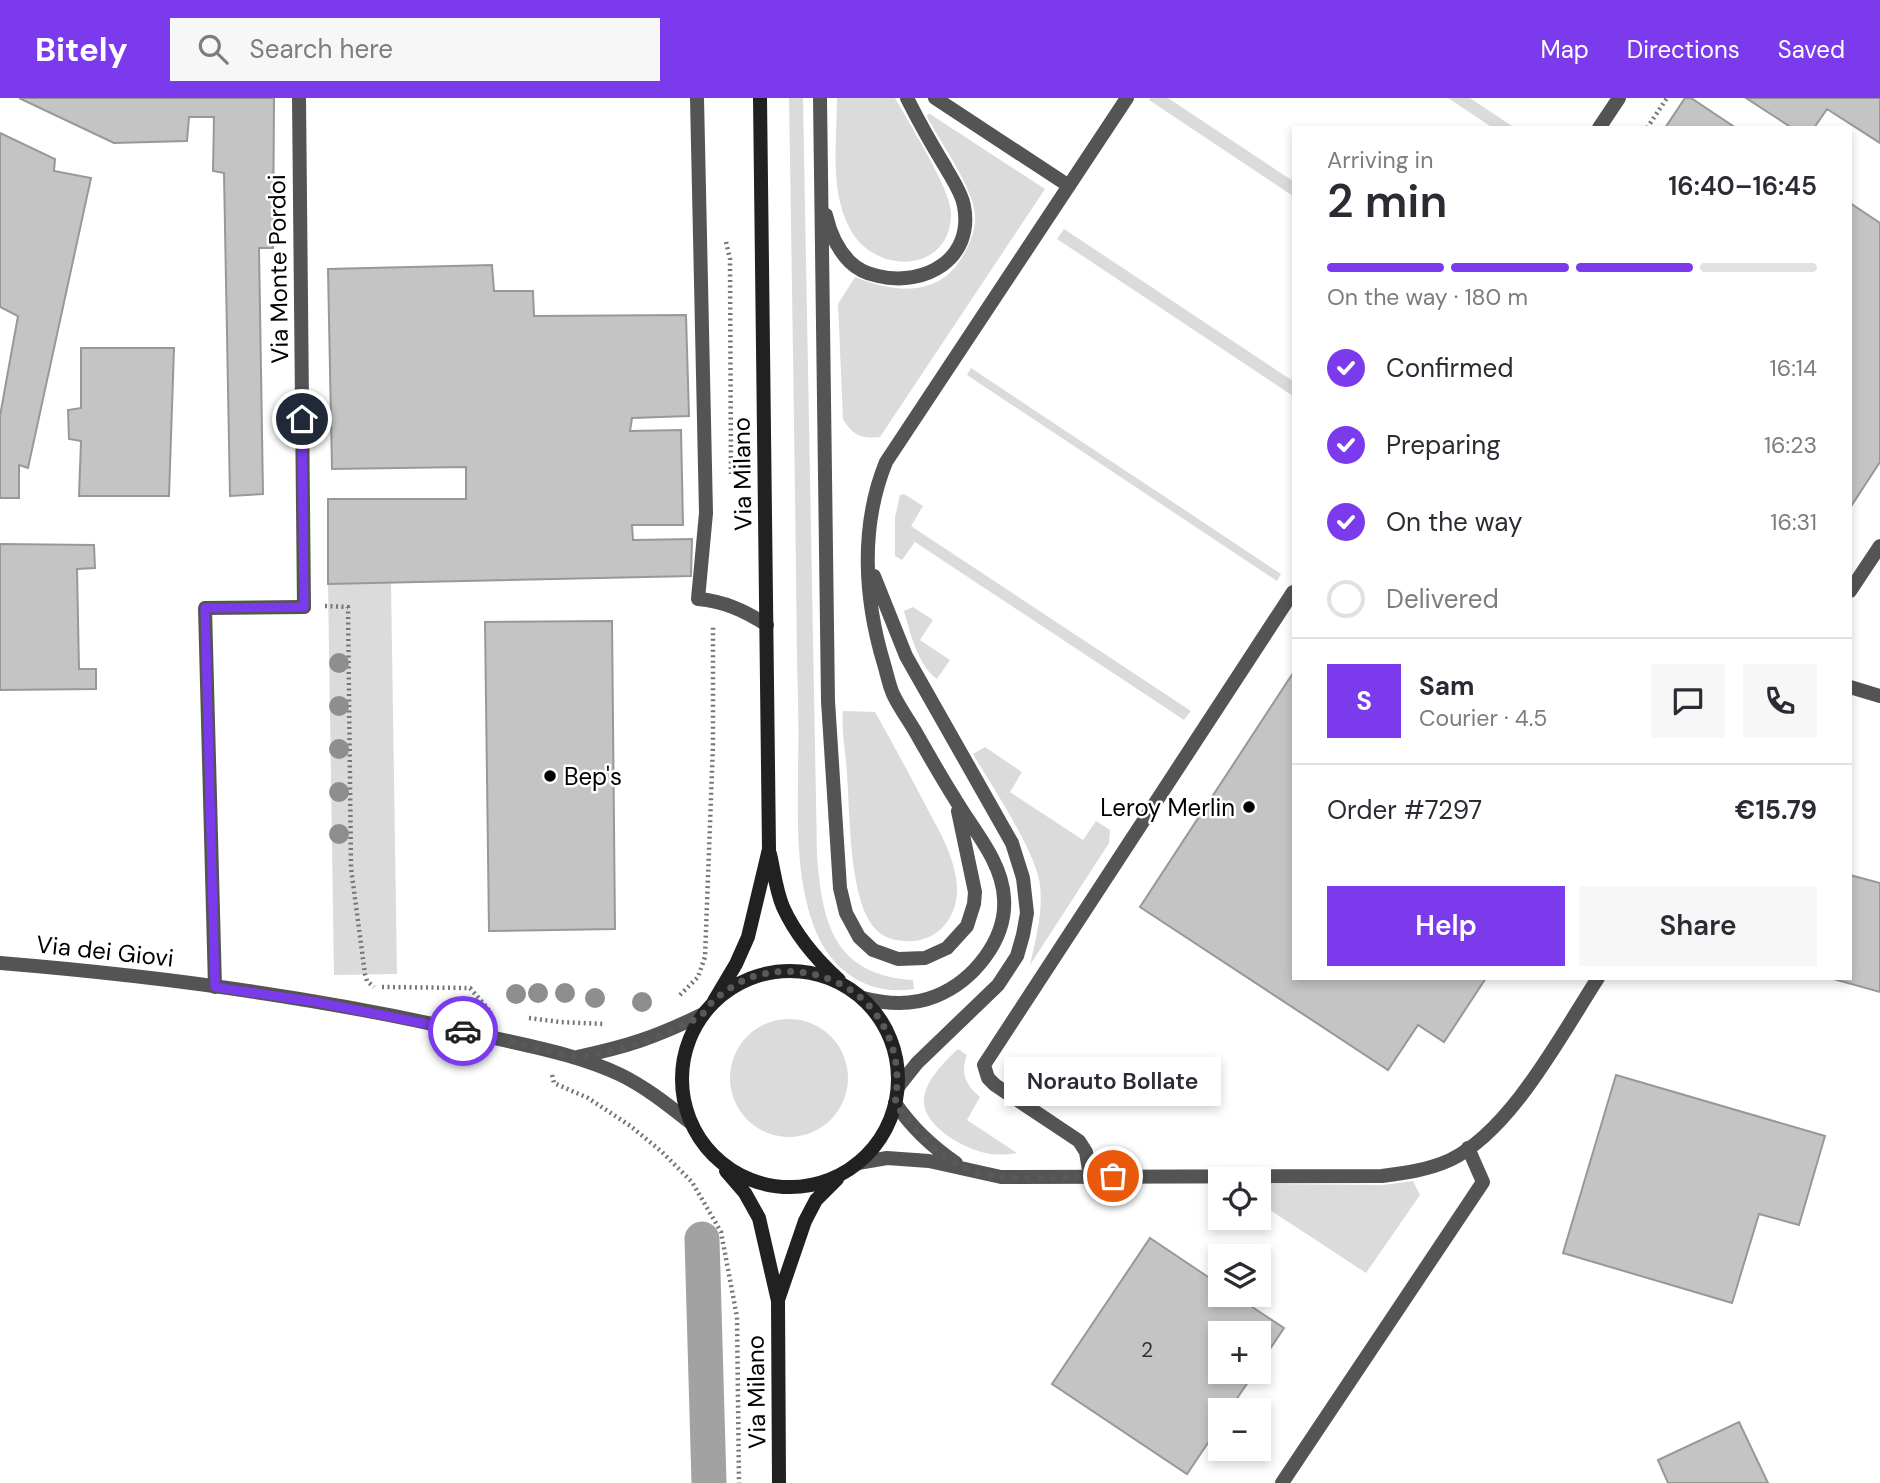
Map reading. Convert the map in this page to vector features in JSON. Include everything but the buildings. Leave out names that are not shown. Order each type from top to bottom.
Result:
[{"type":"street","name":"Via Monte Pordoi","points":[[299,98],[304,607]]},
{"type":"street","points":[[697,98],[706,513],[698,599],[717,601],[744,611],[767,625]]},
{"type":"street","name":"Via Milano","points":[[760,98],[769,849],[782,905],[799,936],[816,959],[845,986]]},
{"type":"street","points":[[820,98],[828,701],[837,871],[846,913],[859,937],[873,950],[898,959],[925,958],[947,948],[967,926],[975,892],[955,800]]},
{"type":"street","points":[[820,187],[830,233],[843,254],[860,270],[886,278],[918,278],[928,275],[946,261],[964,234],[964,204],[907,98]]},
{"type":"street","points":[[935,98],[1069,186]]},
{"type":"street","points":[[863,999],[892,1003],[935,997],[960,982],[983,959],[999,931],[1004,897],[992,859],[893,693],[873,628],[868,558],[870,516],[877,486],[886,461],[1127,98]]},
{"type":"street","points":[[1601,126],[1619,98]]},
{"type":"street","points":[[1852,587],[1880,546]]},
{"type":"street","points":[[868,558],[906,656],[1012,843],[1023,878],[1027,913],[1017,956],[1010,970],[998,985],[917,1063],[898,1087]]},
{"type":"street","points":[[1090,1176],[1086,1153],[1079,1141],[995,1085],[985,1072],[986,1058],[1292,594]]},
{"type":"street","points":[[215,987],[205,608],[304,607]]},
{"type":"street","points":[[1852,688],[1880,696]]},
{"type":"street","name":"Via Milano","points":[[714,1001],[748,937],[769,849]]},
{"type":"street","name":"Via dei Giovi","points":[[0,964],[215,987],[430,1023],[575,1058],[619,1074],[652,1091],[691,1123]]},
{"type":"street","points":[[777,971],[812,973],[845,986],[863,999],[879,1017],[891,1039],[897,1063],[898,1087],[888,1126],[875,1146],[858,1163],[842,1174],[817,1184],[789,1187],[762,1184],[737,1173],[714,1157],[691,1123],[682,1096],[682,1067],[688,1040],[701,1015],[714,1001],[743,981],[777,971]]},
{"type":"street","points":[[858,1163],[887,1158],[963,1168],[1001,1177],[1382,1176],[1430,1167],[1451,1159],[1468,1148],[1490,1132],[1509,1111],[1597,980]]},
{"type":"street","points":[[575,1058],[627,1047],[661,1035],[701,1015]]},
{"type":"street","points":[[895,1103],[933,1148],[963,1168]]},
{"type":"street","points":[[1282,1483],[1483,1182],[1468,1148]]},
{"type":"street","name":"Via Milano","points":[[714,1157],[745,1193],[759,1218],[778,1301],[779,1483]]},
{"type":"street","name":"Via Milano","points":[[778,1301],[816,1200],[842,1174]]},
{"type":"path","points":[[1648,126],[1667,98]]},
{"type":"path","points":[[304,607],[348,607],[351,868],[367,981],[374,987],[470,988],[489,1010],[500,1012]]},
{"type":"path","points":[[676,998],[698,977],[705,957],[709,862]]},
{"type":"path","points":[[523,1017],[605,1024]]},
{"type":"path","points":[[552,1076],[554,1083],[588,1098],[661,1150],[692,1182],[721,1232],[737,1317],[739,1483]]},
{"type":"shaded area","points":[[789,98],[803,98],[819,880],[829,923],[837,941],[849,956],[865,968],[886,976],[913,980],[914,989],[896,990],[865,984],[839,966],[828,954],[813,924],[800,866]]},
{"type":"shaded area","points":[[837,98],[895,98],[919,139],[937,172],[951,212],[948,232],[939,247],[926,257],[893,261],[876,255],[862,244],[850,229],[843,214],[837,181]]},
{"type":"shaded area","points":[[1168,98],[1292,180],[1292,195],[1149,100]]},
{"type":"shaded area","points":[[1448,98],[1470,98],[1512,126],[1490,126]]},
{"type":"shaded area","points":[[928,114],[1045,189],[880,437],[867,437],[850,429],[843,419],[838,304],[855,277],[903,289],[932,284],[945,277],[966,250],[974,228],[973,203],[927,117]]},
{"type":"shaded area","points":[[1064,229],[1292,380],[1292,395],[1057,239]]},
{"type":"shaded area","points":[[971,368],[1281,574],[1277,581],[967,375]]},
{"type":"shaded area","points":[[904,494],[923,506],[911,526],[1191,711],[1184,720],[915,542],[902,560],[895,556],[895,517],[900,495]]},
{"type":"shaded area","points":[[391,583],[397,974],[334,975],[328,584]]},
{"type":"shaded area","points":[[913,607],[933,620],[920,640],[950,660],[937,679],[925,666],[912,638],[904,611]]},
{"type":"shaded area","points":[[843,711],[875,712],[949,851],[956,878],[956,903],[946,923],[929,937],[904,941],[886,937],[875,929],[864,911],[852,853]]},
{"type":"shaded area","points":[[985,747],[1022,772],[1010,792],[1083,840],[1096,821],[1110,830],[1109,843],[1030,965],[1040,915],[1040,885],[1037,871],[1022,837],[973,754]]},
{"type":"shaded area","points":[[789,1019],[811,1024],[831,1036],[843,1056],[848,1078],[843,1100],[831,1120],[811,1132],[789,1137],[767,1132],[747,1120],[735,1100],[730,1078],[735,1056],[747,1036],[767,1024]]},
{"type":"shaded area","points":[[958,1049],[967,1055],[964,1073],[971,1088],[980,1097],[967,1120],[1017,1153],[985,1153],[965,1146],[945,1134],[929,1117],[924,1098],[928,1084]]},
{"type":"shaded area","points":[[1413,1181],[1420,1195],[1366,1273],[1271,1211],[1271,1184],[1383,1185]]},
{"type":"waterway","points":[[702,1239],[709,1483]]},
{"type":"way so far","points":[[463,1031],[575,1058],[627,1047],[661,1035],[701,1015],[714,1001],[743,981],[777,971],[812,973],[845,986],[863,999],[879,1017],[891,1039],[897,1063],[898,1087],[895,1103],[933,1148],[963,1168],[1001,1177],[1113,1176]]},
{"type":"place","name":"Bep's","points":[[550,776]]},
{"type":"place","name":"Leroy Merlin","points":[[1249,807]]},
{"type":"place","name":"Norauto Bollate","points":[[1113,1176]]},
{"type":"route","points":[[302,419],[304,607],[205,608],[215,987],[316,1002],[463,1031]]}]
